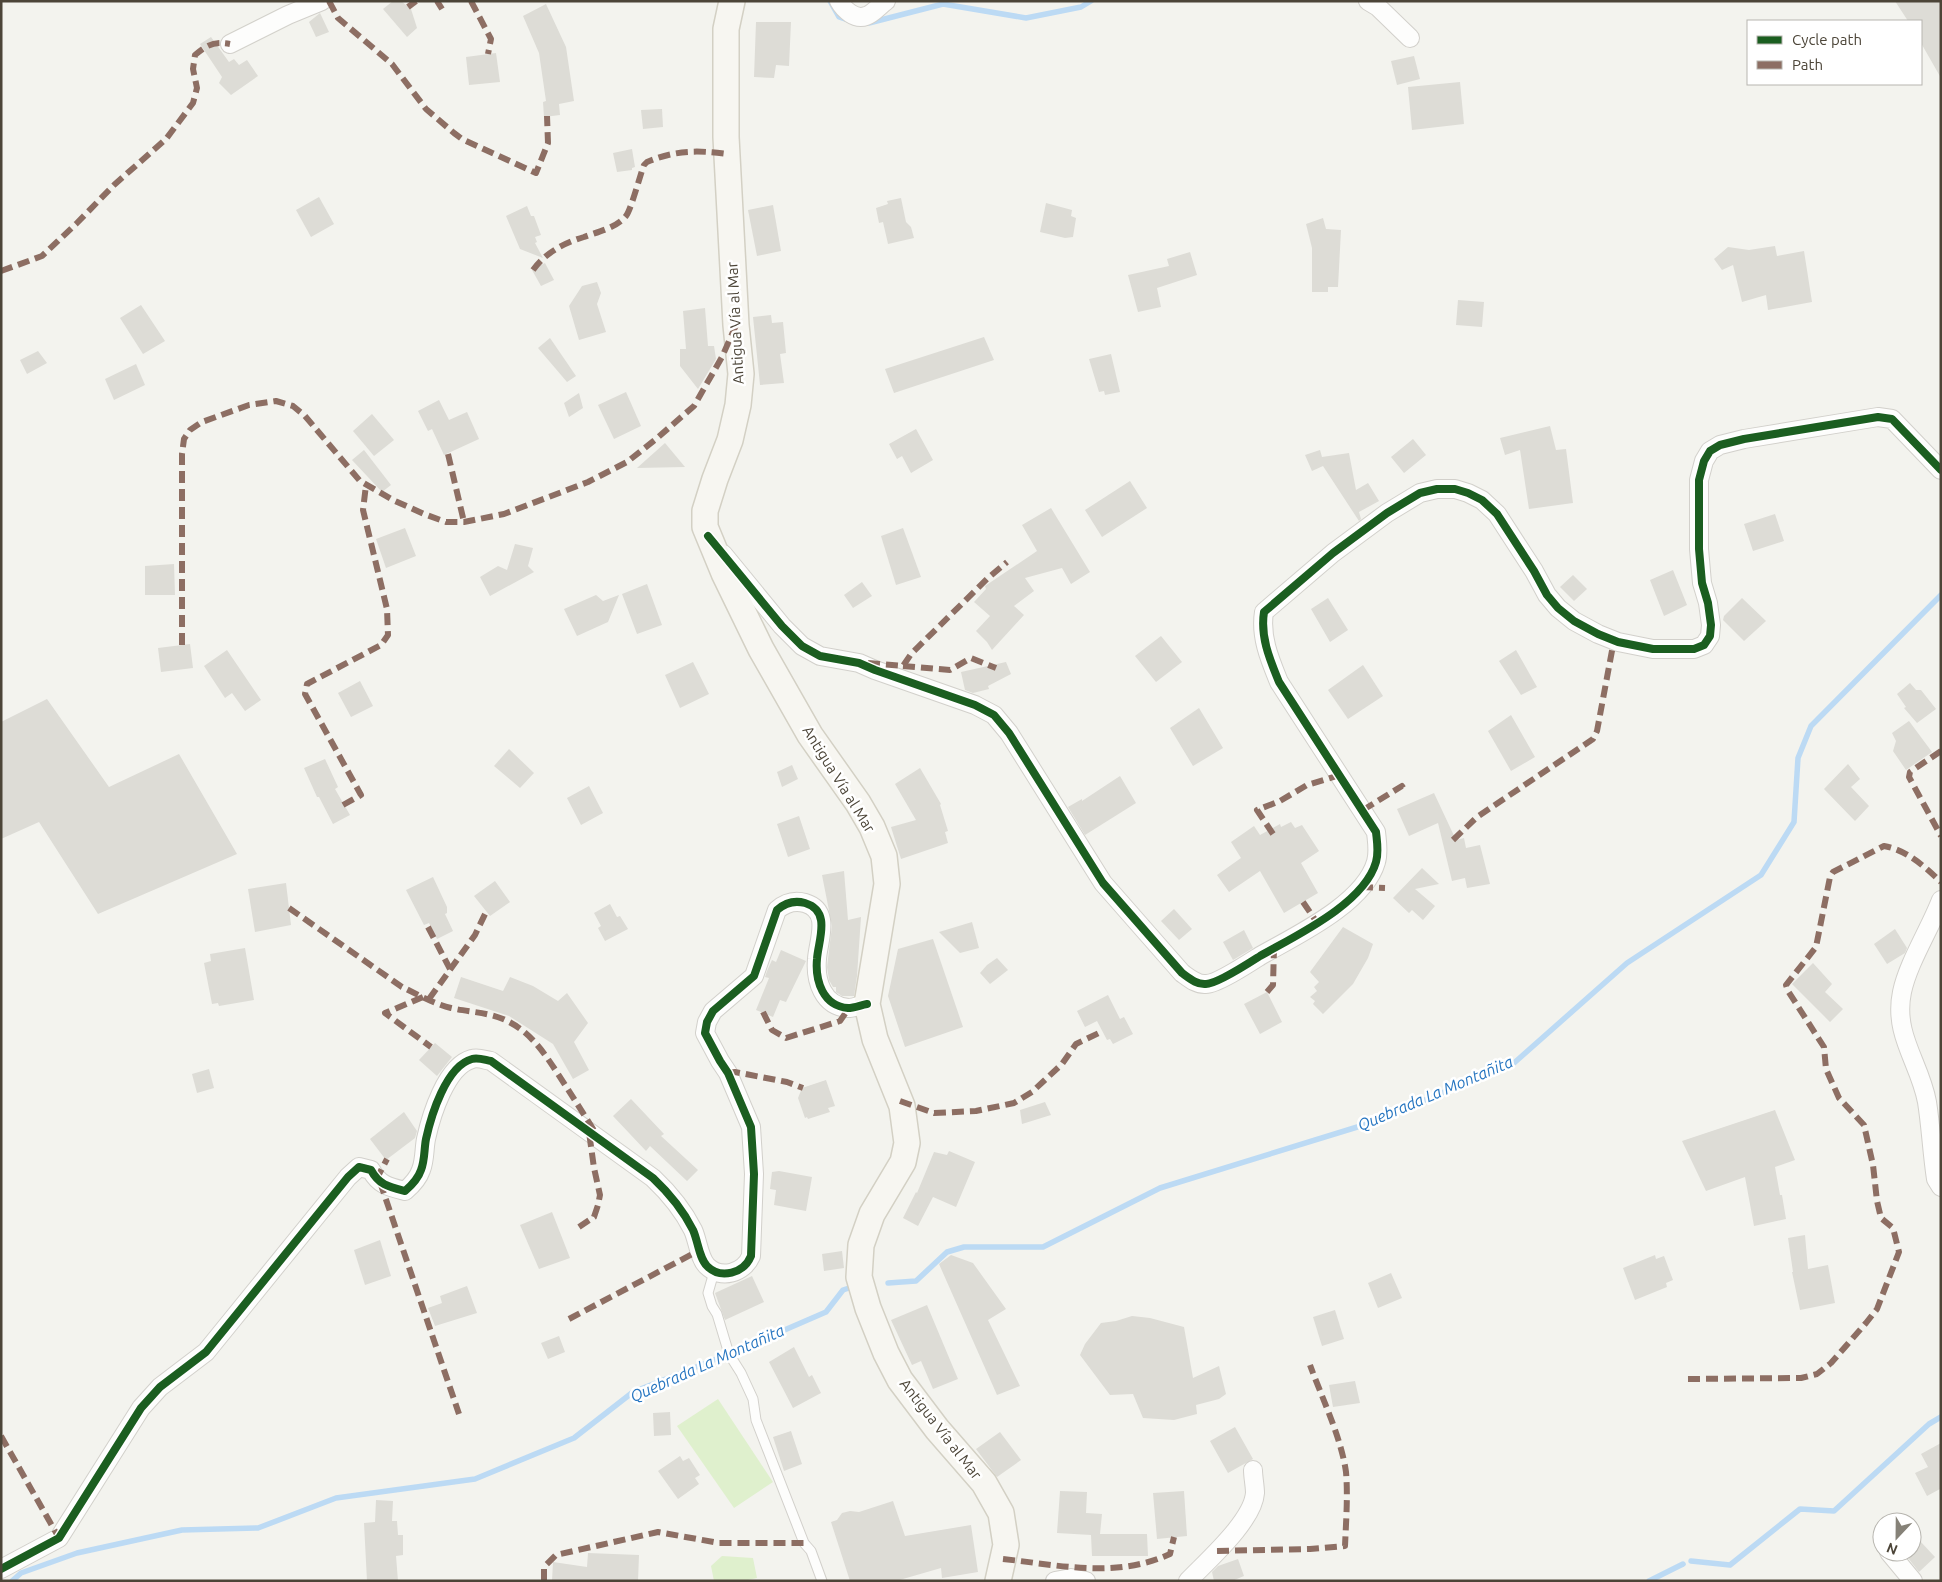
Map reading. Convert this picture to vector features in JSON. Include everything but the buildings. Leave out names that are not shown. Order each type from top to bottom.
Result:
[{"type":"main road","name":"Antigua Vía al Mar","points":[[732,1],[726,28],[726,137],[735,316],[741,374],[738,405],[730,440],[705,511],[705,527],[761,649],[810,735],[858,803],[872,827],[884,856],[887,884],[867,1004],[875,1039],[902,1106],[907,1143],[903,1162],[872,1214],[861,1245],[859,1277],[868,1308],[886,1353],[900,1380],[937,1429],[984,1483],[1001,1513],[1006,1545],[998,1581]]},
{"type":"street","points":[[230,44],[322,1]]},
{"type":"street","points":[[839,1],[848,12],[857,16],[866,16],[886,1]]},
{"type":"street","points":[[1368,1],[1378,7],[1410,38]]},
{"type":"street","points":[[708,536],[782,626],[802,646],[820,656],[859,663],[975,705],[994,715],[1009,733],[1103,883],[1182,973],[1195,982],[1206,984],[1233,972],[1318,924],[1346,903],[1361,887],[1376,862],[1378,848],[1376,832],[1279,682],[1270,660],[1262,623],[1264,612],[1333,553],[1387,513],[1420,493],[1437,489],[1455,489],[1468,493],[1482,500],[1497,514],[1534,571],[1547,595],[1558,608],[1574,621],[1618,642],[1653,648],[1694,649],[1704,645],[1710,636],[1712,625],[1702,583],[1699,548],[1699,480],[1704,461],[1710,451],[1720,445],[1744,439],[1878,417],[1892,420],[1941,470]]},
{"type":"street","points":[[1941,900],[1905,978],[1900,1006],[1904,1039],[1927,1102],[1936,1179],[1941,1187]]},
{"type":"street","points":[[1,1569],[59,1538],[141,1408],[160,1387],[206,1352],[348,1177],[359,1167],[371,1170],[376,1180],[385,1186],[405,1191],[414,1183],[422,1169],[426,1139],[441,1093],[455,1071],[464,1063],[472,1059],[491,1061],[653,1178],[669,1193],[682,1211],[693,1231],[705,1264],[714,1272],[724,1273],[741,1269],[748,1265],[752,1256],[754,1150],[752,1127],[728,1073],[705,1033],[712,1011],[754,976],[776,910],[785,903],[795,902],[803,902],[816,909],[822,926],[817,959],[817,975],[824,996],[834,1004],[850,1008],[867,1004]]},
{"type":"street","points":[[1188,1581],[1247,1517],[1255,1494],[1253,1470]]},
{"type":"street","points":[[1897,1562],[1913,1581]]},
{"type":"street","points":[[1055,1581],[1071,1578],[1086,1581]]},
{"type":"lane","points":[[714,1272],[708,1293],[717,1314],[729,1354],[741,1373],[753,1399],[756,1420],[780,1485],[804,1543],[811,1551],[822,1581]]},
{"type":"green space","points":[[718,1399],[773,1482],[734,1508],[677,1426]]},
{"type":"green space","points":[[722,1556],[753,1558],[757,1578],[743,1581],[714,1581],[711,1566]]},
{"type":"waterway","points":[[830,1],[839,17],[848,20]]},
{"type":"waterway","points":[[869,23],[943,4],[1026,18],[1081,7],[1091,1]]},
{"type":"waterway","name":"Quebrada La Montañita","points":[[888,1283],[916,1281],[947,1252],[964,1247],[1043,1247],[1160,1188],[1367,1124],[1514,1063],[1627,963],[1761,875],[1794,822],[1798,758],[1811,726],[1941,595]]},
{"type":"waterway","name":"Quebrada La Montañita","points":[[12,1581],[21,1573],[77,1553],[182,1530],[258,1528],[336,1498],[475,1479],[574,1438],[633,1392],[729,1354],[826,1312],[843,1290],[855,1286]]},
{"type":"waterway","points":[[1691,1561],[1730,1565],[1800,1509],[1834,1511],[1929,1424],[1941,1417]]},
{"type":"waterway","points":[[1649,1581],[1683,1564]]},
{"type":"marked path","points":[[329,1],[338,18],[392,64],[426,109],[462,139],[536,173],[548,143],[547,116]]},
{"type":"marked path","points":[[408,7],[416,1]]},
{"type":"marked path","points":[[437,1],[442,9]]},
{"type":"marked path","points":[[471,1],[491,39],[488,54]]},
{"type":"marked path","points":[[1,271],[42,256],[114,185],[166,139],[193,103],[197,88],[193,69],[195,55],[211,45],[219,43],[230,44]]},
{"type":"marked path","points":[[533,270],[556,249],[569,242],[606,229],[622,220],[628,212],[644,165],[647,162],[677,153],[706,152],[727,154]]},
{"type":"marked path","points":[[182,645],[182,454],[184,439],[190,430],[202,422],[249,405],[276,401],[293,406],[305,416],[360,481],[393,500],[424,514],[446,522],[464,522],[504,514],[588,482],[627,462],[694,406],[722,357],[736,325]]},
{"type":"marked path","points":[[448,454],[464,522]]},
{"type":"marked path","points":[[343,805],[361,795],[305,694],[307,684],[381,645],[388,635],[387,609],[363,510],[366,485]]},
{"type":"marked path","points":[[868,663],[903,666],[911,654],[987,579],[1007,562]]},
{"type":"marked path","points":[[1453,840],[1477,817],[1593,739],[1597,731],[1614,640]]},
{"type":"marked path","points":[[903,666],[950,670],[971,658],[996,668]]},
{"type":"marked path","points":[[1941,751],[1910,772],[1909,777],[1941,836]]},
{"type":"marked path","points":[[1273,834],[1257,810],[1280,801],[1307,785],[1340,775]]},
{"type":"marked path","points":[[1363,810],[1402,786],[1405,791]]},
{"type":"marked path","points":[[1688,1379],[1801,1378],[1817,1374],[1831,1363],[1877,1309],[1899,1252],[1893,1228],[1881,1218],[1873,1165],[1864,1125],[1839,1098],[1826,1069],[1824,1047],[1786,985],[1816,947],[1830,877],[1833,872],[1884,846],[1908,855],[1941,882]]},
{"type":"marked path","points":[[1361,887],[1385,888]]},
{"type":"marked path","points":[[1303,902],[1318,924]]},
{"type":"marked path","points":[[289,908],[402,987],[438,1004],[484,1013],[503,1019],[520,1029],[535,1042],[547,1057],[595,1132]]},
{"type":"marked path","points":[[429,999],[475,935],[486,912]]},
{"type":"marked path","points":[[428,927],[450,969]]},
{"type":"marked path","points":[[1267,992],[1273,985],[1274,948]]},
{"type":"marked path","points":[[423,997],[385,1013],[431,1047]]},
{"type":"marked path","points":[[763,1012],[772,1030],[786,1038],[840,1021],[849,1008]]},
{"type":"marked path","points":[[900,1101],[934,1113],[976,1111],[1014,1103],[1032,1092],[1062,1064],[1076,1044],[1103,1031]]},
{"type":"marked path","points":[[728,1073],[735,1072],[787,1082],[803,1088]]},
{"type":"marked path","points":[[579,1227],[594,1217],[600,1195],[589,1132]]},
{"type":"marked path","points":[[376,1180],[387,1159]]},
{"type":"marked path","points":[[380,1182],[459,1414]]},
{"type":"marked path","points":[[569,1319],[700,1250]]},
{"type":"marked path","points":[[1217,1551],[1310,1549],[1345,1546],[1347,1490],[1344,1459],[1336,1431],[1310,1365]]},
{"type":"marked path","points":[[1,1436],[59,1538]]},
{"type":"marked path","points":[[544,1581],[544,1567],[556,1555],[658,1532],[719,1543],[804,1543]]},
{"type":"marked path","points":[[1003,1559],[1066,1567],[1108,1568],[1129,1566],[1149,1562],[1170,1554],[1174,1537]]},
{"type":"cycle path","points":[[708,536],[782,626],[802,646],[820,656],[859,663],[975,705],[994,715],[1009,733],[1103,883],[1182,973],[1196,982],[1206,984],[1218,981],[1233,973],[1327,917],[1358,892],[1369,877],[1376,862],[1378,851],[1376,832],[1279,682],[1267,648],[1263,621],[1264,612],[1333,553],[1387,513],[1420,493],[1437,489],[1455,489],[1468,493],[1482,500],[1497,514],[1534,571],[1547,595],[1558,608],[1574,621],[1618,642],[1653,649],[1694,649],[1704,645],[1710,636],[1711,625],[1708,603],[1702,583],[1699,549],[1699,480],[1704,461],[1710,451],[1720,445],[1744,439],[1878,417],[1892,419],[1941,470]]},
{"type":"cycle path","points":[[1,1569],[59,1538],[141,1408],[160,1387],[206,1352],[348,1177],[359,1167],[371,1170],[377,1179],[385,1185],[394,1188],[405,1191],[412,1184],[422,1166],[426,1139],[441,1093],[447,1081],[463,1064],[474,1058],[491,1061],[653,1178],[685,1216],[693,1230],[704,1263],[719,1273],[732,1273],[743,1267],[751,1256],[754,1174],[751,1127],[728,1073],[705,1033],[707,1022],[713,1011],[754,976],[777,910],[793,902],[801,902],[813,907],[821,919],[822,927],[817,959],[817,976],[822,991],[832,1003],[839,1006],[853,1008],[867,1004]]}]
